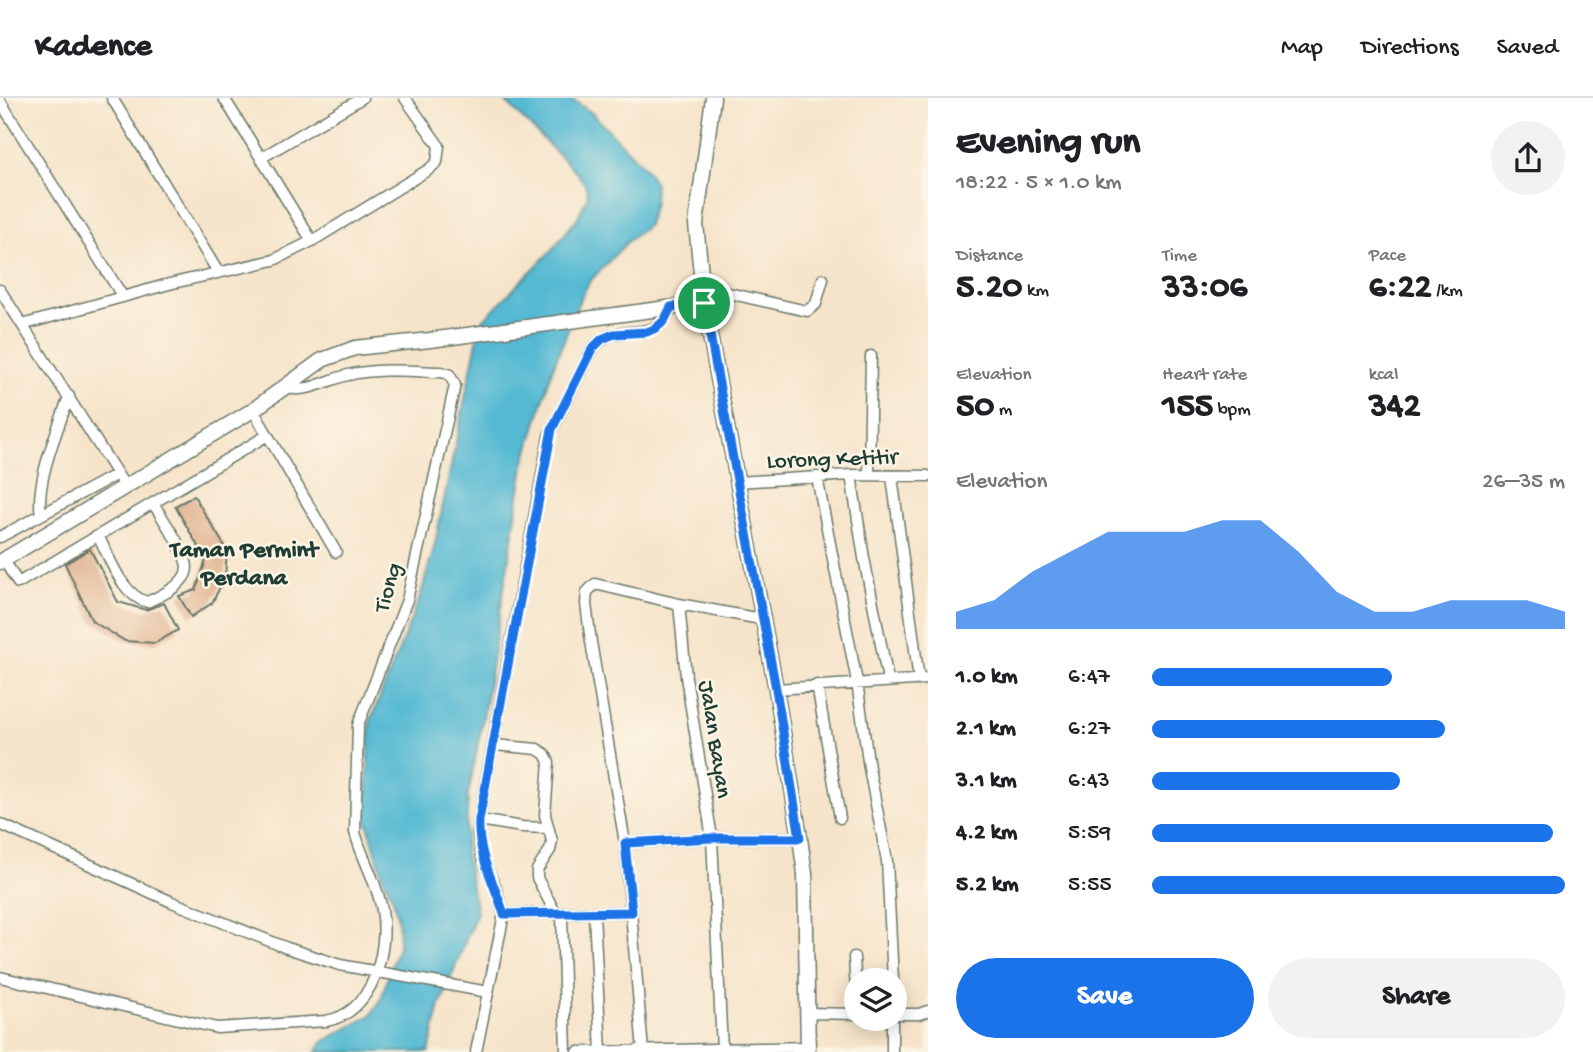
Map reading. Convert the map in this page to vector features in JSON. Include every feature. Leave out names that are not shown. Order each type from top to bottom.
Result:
[{"type":"street","points":[[112,98],[218,272]]},
{"type":"street","points":[[224,98],[312,241]]},
{"type":"street","points":[[261,158],[362,98]]},
{"type":"street","points":[[22,325],[218,272],[274,260],[312,241],[437,162],[439,146],[405,98]]},
{"type":"street","points":[[578,1052],[808,1050],[805,874],[800,838],[776,689],[702,287],[696,224],[713,98]]},
{"type":"street","points":[[0,101],[123,297]]},
{"type":"street","points":[[702,287],[807,311],[816,304],[823,279]]},
{"type":"street","points":[[0,290],[126,488]]},
{"type":"street","points":[[268,435],[18,583],[2,561],[253,410],[322,360],[355,348],[704,303]]},
{"type":"street","points":[[476,1052],[504,914],[482,857],[478,835],[479,820],[552,429],[592,349],[602,339],[614,334],[647,332],[656,328],[664,321],[671,307]]},
{"type":"street","points":[[869,474],[871,356]]},
{"type":"street","name":"Tiong","points":[[285,387],[297,390],[346,375],[371,371],[441,372],[449,374],[455,385],[407,600],[358,725],[355,832],[359,849],[375,884],[382,912],[382,974]]},
{"type":"street","points":[[41,516],[39,505],[43,483],[69,396]]},
{"type":"street","points":[[253,410],[336,552]]},
{"type":"street","points":[[0,537],[117,474]]},
{"type":"street","name":"Lorong Ketitir","points":[[737,482],[869,474],[928,476]]},
{"type":"street","points":[[852,475],[864,558],[888,680]]},
{"type":"street","points":[[776,689],[924,679],[892,476]]},
{"type":"street","points":[[817,477],[857,682],[869,768],[887,861],[891,968]]},
{"type":"street","points":[[98,536],[127,589],[135,597],[147,602],[163,594],[179,584],[186,574],[187,566],[153,503]]},
{"type":"street","points":[[643,1051],[625,843],[591,642],[587,592],[595,584],[679,604],[761,619]]},
{"type":"street","name":"Jalan Bayan","points":[[679,604],[686,677],[712,838],[722,1049]]},
{"type":"street","points":[[817,685],[840,818]]},
{"type":"street","points":[[495,745],[537,750],[545,754],[549,762],[545,815],[552,841],[550,850],[540,864],[537,878],[559,914],[566,1052]]},
{"type":"street","points":[[479,820],[548,828]]},
{"type":"street","points":[[0,824],[172,902],[287,948],[340,965],[488,992]]},
{"type":"street","points":[[625,843],[712,838],[800,838]]},
{"type":"street","points":[[504,914],[632,912]]},
{"type":"street","points":[[594,913],[601,1052]]},
{"type":"street","points":[[854,957],[855,968]]},
{"type":"street","points":[[0,977],[185,1021],[226,1028],[335,1019],[351,1011],[382,974]]},
{"type":"street","points":[[907,1015],[928,1011]]},
{"type":"street","points":[[807,1013],[844,1014]]},
{"type":"street","points":[[892,1052],[893,1031]]},
{"type":"water","points":[[502,98],[570,98],[592,113],[645,168],[655,183],[654,202],[648,225],[629,240],[590,281],[580,299],[552,370],[524,465],[468,794],[465,854],[477,912],[440,1005],[429,1052],[316,1052],[323,1042],[371,1015],[381,999],[399,943],[393,898],[383,877],[366,818],[370,722],[420,597],[434,548],[481,322],[552,250],[577,219],[588,196],[585,184],[574,170]]},
{"type":"building","points":[[194,496],[227,550],[225,577],[212,603],[191,617],[179,596],[196,590],[206,560],[175,506]]},
{"type":"building","points":[[90,549],[118,602],[146,610],[164,603],[178,630],[155,643],[125,641],[92,621],[65,564]]},
{"type":"district","name":"Taman Permint Perdana","points":[[244,562]]},
{"type":"route","points":[[704,303],[776,689],[800,838],[712,838],[625,843],[632,912],[504,914],[482,857],[478,835],[479,820],[552,429],[587,356],[602,339],[614,334],[647,332],[664,321],[671,307],[704,303]]}]
